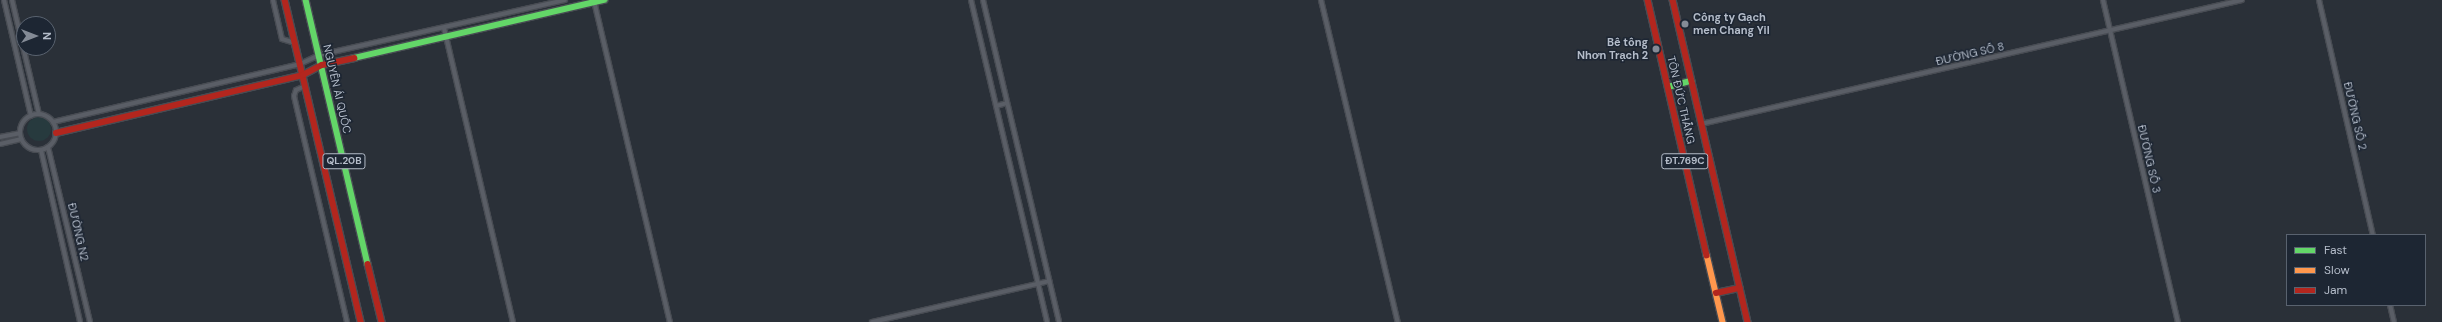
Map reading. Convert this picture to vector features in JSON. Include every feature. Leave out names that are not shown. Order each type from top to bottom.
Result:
[{"type":"main road","name":"QL.20B","points":[[285,0],[361,322]]},
{"type":"main road","name":"NGUYỄN ÁI QUỐC","points":[[306,0],[382,322]]},
{"type":"main road","points":[[56,133],[303,75],[322,66],[594,1],[604,0]]},
{"type":"main road","name":"TÔN ĐỨC THẮNG","points":[[1648,0],[1723,322]]},
{"type":"main road","name":"TÔN ĐỨC THẮNG","points":[[1673,0],[1748,322]]},
{"type":"main road","points":[[1668,87],[1691,81]]},
{"type":"main road","points":[[1716,293],[1739,288]]},
{"type":"street","points":[[4,0],[31,116]]},
{"type":"street","points":[[12,0],[40,114]]},
{"type":"street","points":[[273,0],[282,39],[295,43]]},
{"type":"street","points":[[53,122],[300,64],[319,55],[565,0]]},
{"type":"street","points":[[971,0],[1047,322]]},
{"type":"street","points":[[983,0],[1059,322]]},
{"type":"street","points":[[1321,0],[1398,322]]},
{"type":"street","name":"ĐƯỜNG SỐ 3","points":[[2103,0],[2178,322]]},
{"type":"street","name":"ĐƯỜNG SỐ 8","points":[[1701,124],[2242,0]]},
{"type":"street","name":"ĐƯỜNG SỐ 2","points":[[2319,0],[2373,234]]},
{"type":"street","points":[[594,1],[670,322]]},
{"type":"street","points":[[444,28],[513,322]]},
{"type":"street","points":[[305,86],[296,90],[294,96],[347,322]]},
{"type":"street","points":[[996,106],[1007,103]]},
{"type":"street","points":[[40,114],[53,122],[56,133],[48,147],[41,150],[28,147],[21,139],[20,133],[22,124],[31,116],[40,114]]},
{"type":"street","points":[[0,138],[20,133]]},
{"type":"street","points":[[0,144],[21,139]]},
{"type":"street","name":"ĐƯỜNG N2","points":[[48,147],[90,322]]},
{"type":"street","name":"ĐƯỜNG N2","points":[[41,150],[80,322]]},
{"type":"street","points":[[872,322],[1049,281]]},
{"type":"street","points":[[2390,306],[2394,322]]},
{"type":"green space","points":[[39,117],[48,120],[51,129],[48,138],[39,141],[30,138],[27,129],[30,120]]},
{"type":"traffic: fast","points":[[306,0],[368,264]]},
{"type":"traffic: fast","points":[[354,58],[604,0]]},
{"type":"traffic: fast","points":[[1668,87],[1691,81]]},
{"type":"traffic: slow","points":[[1707,255],[1723,322]]},
{"type":"traffic: jam","points":[[285,0],[361,322]]},
{"type":"traffic: jam","points":[[1648,0],[1707,255]]},
{"type":"traffic: jam","points":[[1673,0],[1748,322]]},
{"type":"traffic: jam","points":[[56,133],[303,75],[322,65],[354,58]]},
{"type":"traffic: jam","points":[[368,264],[382,322]]},
{"type":"traffic: jam","points":[[1716,293],[1739,288]]},
{"type":"place","name":"Công ty Gạch men Chang Yil","points":[[1685,24]]},
{"type":"place","name":"Bê tông Nhơn Trạch 2","points":[[1656,49]]}]
